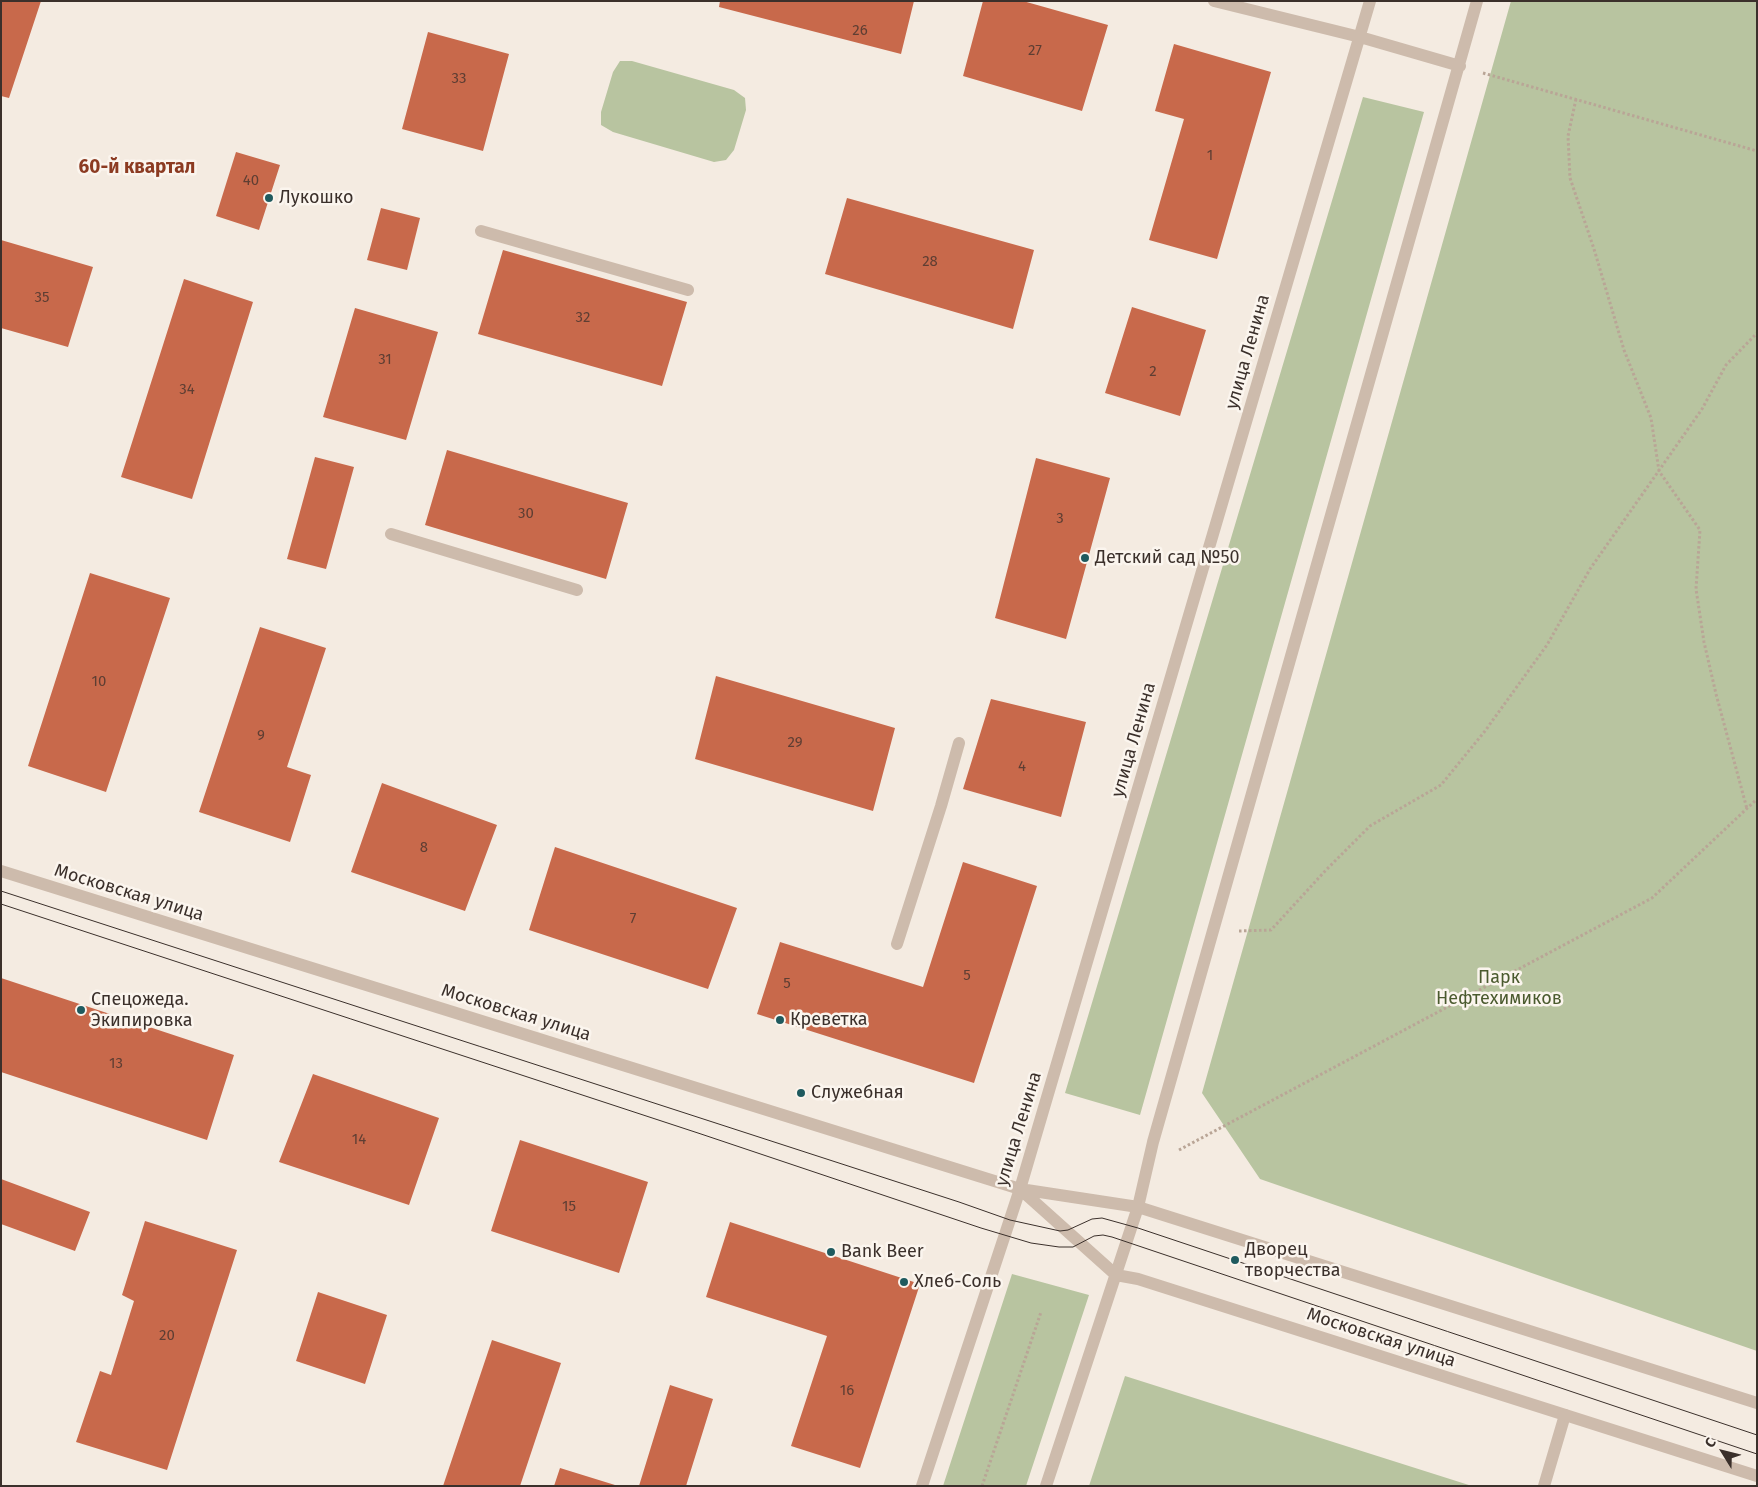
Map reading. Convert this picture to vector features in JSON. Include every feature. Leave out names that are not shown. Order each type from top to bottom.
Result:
[{"type":"street","points":[[1214,1],[1360,37],[1460,66]]},
{"type":"street","name":"улица Ленина","points":[[922,1486],[1020,1189],[1370,1]]},
{"type":"street","points":[[1046,1486],[1138,1207],[1153,1142],[1477,1]]},
{"type":"street","points":[[481,231],[688,290]]},
{"type":"street","points":[[391,534],[577,590]]},
{"type":"street","points":[[897,944],[960,743]]},
{"type":"street","name":"Московская улица","points":[[1,871],[1020,1189],[1138,1207],[1757,1403]]},
{"type":"street","name":"Московская улица","points":[[1020,1189],[1116,1275],[1138,1280],[1757,1476]]},
{"type":"street","points":[[1544,1486],[1565,1415]]},
{"type":"path","points":[[1460,66],[1757,151]]},
{"type":"path","points":[[1576,99],[1568,136],[1570,178],[1594,249],[1624,350],[1652,418],[1659,471],[1700,530],[1696,589],[1704,642],[1746,809]]},
{"type":"path","points":[[1240,931],[1271,930],[1326,870],[1370,826],[1441,784],[1485,731],[1547,645],[1590,569],[1702,409],[1726,365],[1757,333]]},
{"type":"path","points":[[1179,1150],[1652,898],[1757,799]]},
{"type":"path","points":[[982,1486],[1041,1312]]},
{"type":"green space","name":"Парк Нефтехимиков","points":[[1511,1],[1757,1],[1757,1351],[1260,1179],[1202,1093]]},
{"type":"green space","points":[[620,61],[632,61],[734,90],[745,98],[746,110],[734,150],[726,160],[714,162],[613,132],[601,125],[601,112],[613,72]]},
{"type":"green space","points":[[1363,97],[1424,112],[1140,1115],[1065,1093]]},
{"type":"green space","points":[[1012,1274],[1089,1295],[1026,1486],[943,1486]]},
{"type":"green space","points":[[1125,1376],[1472,1486],[1089,1486]]},
{"type":"building","points":[[1,1],[41,1],[9,98],[1,96]]},
{"type":"building","points":[[720,1],[914,1],[901,54],[719,7]]},
{"type":"building","points":[[983,1],[1023,1],[1108,25],[1082,111],[963,76]]},
{"type":"building","points":[[428,32],[509,54],[483,151],[402,129]]},
{"type":"building","points":[[1174,44],[1271,72],[1217,259],[1149,240],[1184,119],[1155,111]]},
{"type":"building","points":[[236,152],[280,165],[259,230],[216,216]]},
{"type":"building","points":[[847,198],[1034,250],[1013,329],[825,274]]},
{"type":"building","points":[[381,208],[420,218],[407,270],[367,260]]},
{"type":"building","points":[[1,240],[93,267],[68,347],[1,328]]},
{"type":"building","points":[[503,250],[687,302],[662,386],[478,334]]},
{"type":"building","points":[[184,279],[253,302],[192,499],[121,477]]},
{"type":"building","points":[[1132,307],[1206,330],[1180,416],[1105,393]]},
{"type":"building","points":[[355,308],[438,332],[406,440],[323,417]]},
{"type":"building","points":[[447,450],[628,503],[606,579],[425,525]]},
{"type":"building","points":[[315,457],[354,467],[326,569],[287,559]]},
{"type":"building","points":[[1036,458],[1110,478],[1066,639],[995,618]]},
{"type":"building","points":[[90,573],[170,598],[106,792],[28,766]]},
{"type":"building","points":[[260,627],[326,648],[287,767],[311,775],[290,842],[199,812]]},
{"type":"building","points":[[716,676],[895,728],[873,811],[695,759]]},
{"type":"building","points":[[991,699],[1086,722],[1061,817],[963,789]]},
{"type":"building","points":[[382,783],[497,825],[465,911],[351,872]]},
{"type":"building","points":[[555,847],[737,908],[708,989],[529,930]]},
{"type":"building","points":[[963,862],[1037,886],[974,1083],[757,1014],[780,942],[923,987]]},
{"type":"building","points":[[1,978],[234,1055],[207,1140],[1,1072]]},
{"type":"building","points":[[313,1074],[439,1118],[409,1205],[279,1162]]},
{"type":"building","points":[[520,1140],[648,1182],[619,1273],[491,1231]]},
{"type":"building","points":[[1,1179],[90,1212],[75,1251],[1,1224]]},
{"type":"building","points":[[145,1221],[237,1250],[167,1470],[76,1442],[100,1371],[111,1375],[134,1301],[122,1295]]},
{"type":"building","points":[[730,1222],[920,1284],[860,1468],[791,1446],[827,1336],[706,1297]]},
{"type":"building","points":[[318,1292],[387,1315],[365,1384],[296,1361]]},
{"type":"building","points":[[492,1340],[561,1363],[520,1486],[443,1486]]},
{"type":"building","points":[[670,1385],[713,1399],[686,1486],[639,1486]]},
{"type":"building","points":[[560,1468],[615,1485],[615,1486],[554,1486]]},
{"type":"tram line","points":[[1,891],[1010,1220],[1060,1231],[1068,1230],[1092,1219],[1102,1218],[1138,1228],[1757,1435]]},
{"type":"tram line","points":[[1,904],[981,1228],[1031,1243],[1059,1247],[1073,1247],[1094,1236],[1112,1237],[1757,1454]]},
{"type":"place","name":"Лукошко","points":[[269,198]]},
{"type":"place","name":"Детский сад №50","points":[[1085,558]]},
{"type":"place","name":"Спецожеда. Экипировка","points":[[81,1010]]},
{"type":"place","name":"Креветка","points":[[780,1020]]},
{"type":"place","name":"Служебная","points":[[801,1093]]},
{"type":"place","name":"Bank Beer","points":[[831,1252]]},
{"type":"place","name":"Дворец творчества","points":[[1235,1260]]},
{"type":"place","name":"Хлеб-Соль","points":[[904,1282]]},
{"type":"district","name":"60-й квартал","points":[[137,168]]}]
